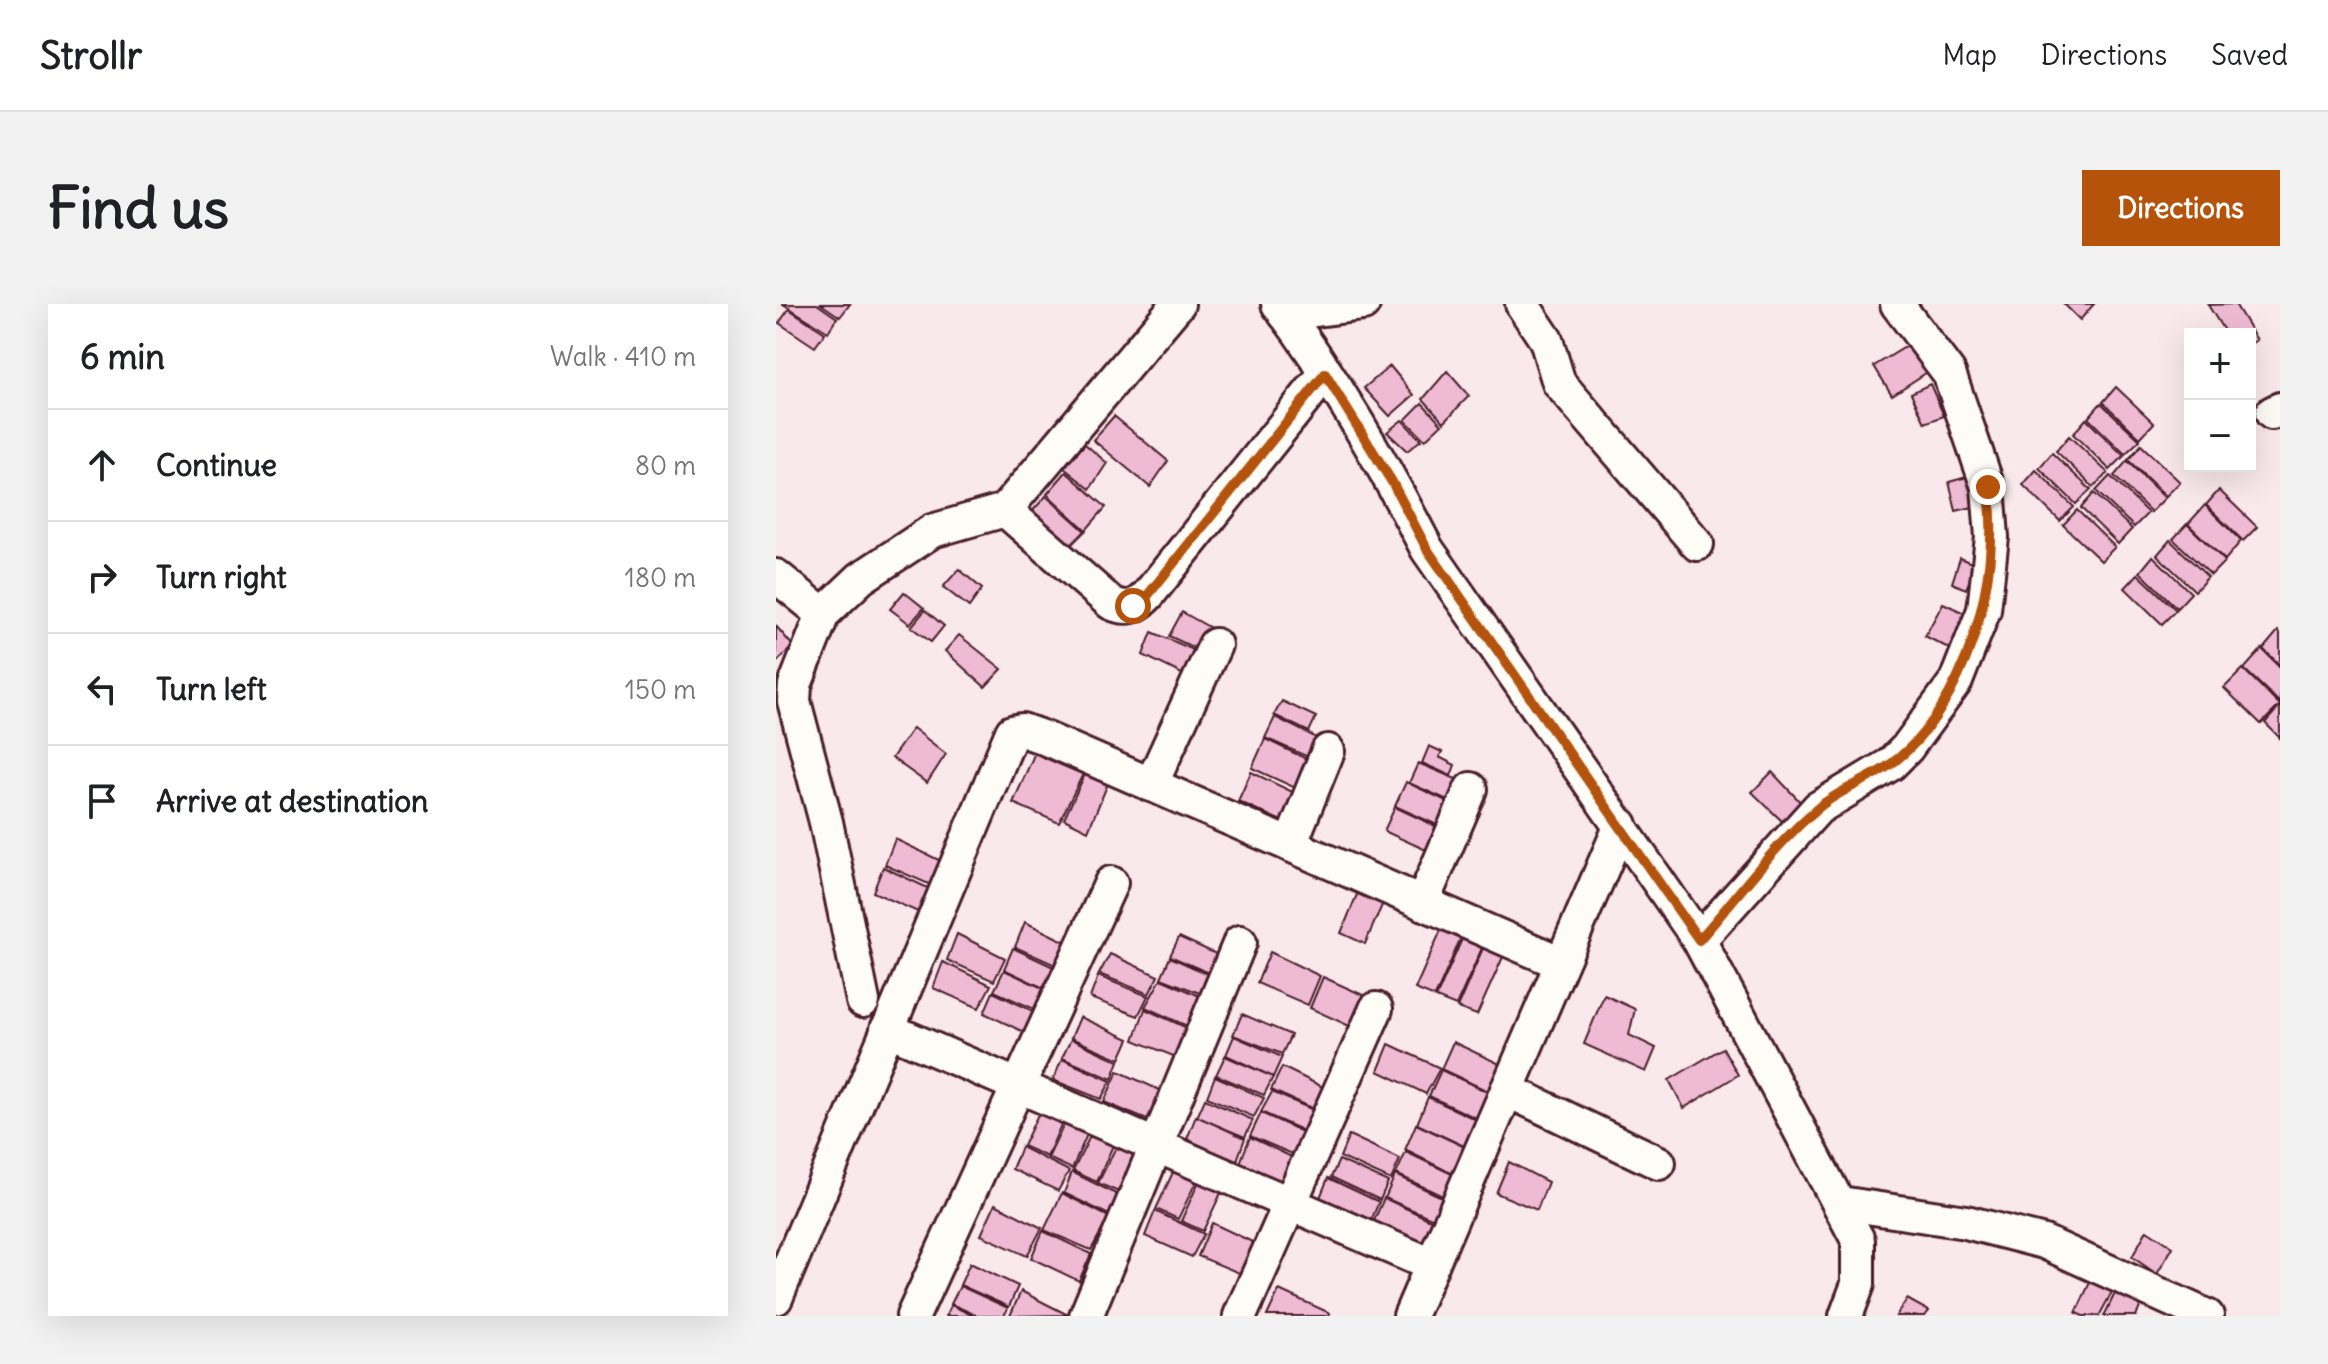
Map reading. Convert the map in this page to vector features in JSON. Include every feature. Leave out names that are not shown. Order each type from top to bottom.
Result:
[{"type":"street","points":[[863,1001],[824,810],[794,701],[795,685],[823,614],[861,578],[932,531],[1005,510],[1178,304]]},
{"type":"street","points":[[1281,309],[1363,304]]},
{"type":"street","points":[[1522,304],[1546,340],[1559,383],[1697,544]]},
{"type":"street","points":[[1699,940],[1818,808],[1891,764],[1915,739],[1956,681],[1984,610],[1992,537],[1988,487],[1949,373],[1897,304]]},
{"type":"street","points":[[1281,309],[1311,345],[1325,374],[1392,482],[1427,549],[1699,940],[1858,1240],[1858,1284],[1846,1316]]},
{"type":"street","points":[[1005,510],[1111,603],[1124,609],[1133,606],[1148,595],[1325,374]]},
{"type":"street","points":[[776,576],[823,614]]},
{"type":"street","points":[[1151,785],[1215,645]]},
{"type":"street","points":[[776,1298],[1012,732],[1022,730],[1561,963]]},
{"type":"street","points":[[1290,845],[1328,751]]},
{"type":"street","points":[[1422,903],[1471,789]]},
{"type":"street","points":[[1410,1316],[1621,825]]},
{"type":"street","points":[[913,1316],[1111,883]]},
{"type":"street","points":[[1086,1316],[1240,942]]},
{"type":"street","points":[[1240,1316],[1376,1009]]},
{"type":"street","points":[[887,1029],[1432,1265]]},
{"type":"street","points":[[1516,1070],[1659,1163]]},
{"type":"street","points":[[1840,1203],[1966,1222],[2044,1242],[2207,1316]]},
{"type":"building","points":[[783,304],[817,304],[837,318],[828,332]]},
{"type":"building","points":[[821,304],[850,304],[840,317]]},
{"type":"building","points":[[2064,304],[2094,304],[2080,320]]},
{"type":"building","points":[[2235,304],[2250,328],[2222,328],[2208,305]]},
{"type":"building","points":[[789,309],[825,333],[815,347],[779,323]]},
{"type":"building","points":[[1915,341],[1932,369],[1892,395],[1874,366]]},
{"type":"building","points":[[1390,366],[1414,395],[1390,416],[1364,388]]},
{"type":"building","points":[[1447,371],[1469,396],[1444,422],[1423,399]]},
{"type":"building","points":[[1930,384],[1944,416],[1925,423],[1911,393]]},
{"type":"building","points":[[2116,387],[2154,423],[2140,438],[2103,402]]},
{"type":"building","points":[[1422,403],[1442,424],[1425,440],[1405,420]]},
{"type":"building","points":[[2101,403],[2140,440],[2125,454],[2088,418]]},
{"type":"building","points":[[1114,416],[1168,461],[1150,487],[1093,440]]},
{"type":"building","points":[[2086,419],[2124,456],[2110,470],[2073,434]]},
{"type":"building","points":[[1402,420],[1421,440],[1407,451],[1387,432]]},
{"type":"building","points":[[2069,436],[2108,473],[2093,487],[2056,451]]},
{"type":"building","points":[[1085,444],[1107,463],[1090,489],[1064,468]]},
{"type":"building","points":[[2141,445],[2180,482],[2166,496],[2128,460]]},
{"type":"building","points":[[2052,453],[2091,490],[2076,504],[2039,468]]},
{"type":"building","points":[[2127,461],[2165,498],[2151,512],[2114,476]]},
{"type":"building","points":[[2036,470],[2074,507],[2060,521],[2023,485]]},
{"type":"building","points":[[1066,472],[1106,507],[1086,530],[1047,494]]},
{"type":"building","points":[[1974,475],[1981,505],[1956,511],[1949,482]]},
{"type":"building","points":[[2110,476],[2148,513],[2134,527],[2096,491]]},
{"type":"building","points":[[2219,490],[2257,527],[2243,541],[2206,505]]},
{"type":"building","points":[[2094,493],[2132,529],[2118,544],[2081,508]]},
{"type":"building","points":[[1046,496],[1085,531],[1066,550],[1029,515]]},
{"type":"building","points":[[2205,505],[2241,541],[2225,560],[2188,524]]},
{"type":"building","points":[[2077,510],[2115,547],[2101,561],[2063,525]]},
{"type":"building","points":[[2187,524],[2225,561],[2211,575],[2173,539]]},
{"type":"building","points":[[2170,540],[2208,577],[2195,591],[2157,555]]},
{"type":"building","points":[[2153,556],[2191,593],[2177,608],[2140,572]]},
{"type":"building","points":[[1960,558],[1976,565],[1966,589],[1952,583]]},
{"type":"building","points":[[959,569],[982,589],[969,607],[943,587]]},
{"type":"building","points":[[2138,574],[2176,610],[2162,624],[2125,588]]},
{"type":"building","points":[[904,592],[924,608],[910,624],[890,609]]},
{"type":"building","points":[[1943,603],[1975,618],[1960,654],[1925,636]]},
{"type":"building","points":[[925,610],[944,626],[931,642],[911,627]]},
{"type":"building","points":[[1182,612],[1216,631],[1205,653],[1169,636]]},
{"type":"building","points":[[776,626],[793,646],[776,663]]},
{"type":"building","points":[[2278,631],[2280,633],[2280,665],[2263,649]]},
{"type":"building","points":[[1152,632],[1203,654],[1192,679],[1143,655]]},
{"type":"building","points":[[959,635],[1002,669],[985,687],[945,651]]},
{"type":"building","points":[[2262,649],[2280,667],[2280,703],[2244,669]]},
{"type":"building","points":[[2243,669],[2280,705],[2261,724],[2224,688]]},
{"type":"building","points":[[1282,701],[1316,717],[1309,732],[1274,715]]},
{"type":"building","points":[[2280,706],[2280,738],[2265,723]]},
{"type":"building","points":[[1275,717],[1323,741],[1315,760],[1265,738]]},
{"type":"building","points":[[913,728],[946,754],[927,783],[892,758]]},
{"type":"building","points":[[1265,739],[1315,763],[1302,791],[1252,768]]},
{"type":"building","points":[[1429,746],[1442,752],[1439,757],[1455,765],[1451,776],[1422,763]]},
{"type":"building","points":[[1036,750],[1085,770],[1059,823],[1013,803]]},
{"type":"building","points":[[1418,763],[1468,784],[1459,805],[1409,783]]},
{"type":"building","points":[[1087,770],[1109,781],[1088,831],[1064,819]]},
{"type":"building","points":[[1251,772],[1301,796],[1288,824],[1238,801]]},
{"type":"building","points":[[1772,772],[1806,808],[1787,826],[1752,792]]},
{"type":"building","points":[[1406,782],[1457,806],[1446,829],[1395,806]]},
{"type":"building","points":[[1395,807],[1446,831],[1435,854],[1384,831]]},
{"type":"building","points":[[895,839],[943,862],[931,885],[885,865]]},
{"type":"building","points":[[883,867],[932,890],[920,913],[873,892]]},
{"type":"building","points":[[1358,892],[1383,903],[1365,944],[1341,933]]},
{"type":"building","points":[[1025,922],[1074,946],[1062,968],[1015,947]]},
{"type":"building","points":[[1441,930],[1461,938],[1435,997],[1415,989]]},
{"type":"building","points":[[957,934],[1005,958],[994,981],[947,960]]},
{"type":"building","points":[[1179,937],[1227,959],[1218,977],[1170,956]]},
{"type":"building","points":[[1462,939],[1482,948],[1456,1006],[1436,998]]},
{"type":"building","points":[[1013,948],[1062,971],[1050,991],[1004,969]]},
{"type":"building","points":[[1483,948],[1503,957],[1477,1015],[1457,1008]]},
{"type":"building","points":[[1270,952],[1320,976],[1308,1005],[1257,983]]},
{"type":"building","points":[[1110,954],[1158,976],[1149,994],[1099,974]]},
{"type":"building","points":[[1170,957],[1219,979],[1210,997],[1161,978]]},
{"type":"building","points":[[943,962],[991,985],[979,1008],[933,988]]},
{"type":"building","points":[[1004,970],[1051,992],[1041,1012],[994,991]]},
{"type":"building","points":[[1098,976],[1148,996],[1138,1016],[1090,998]]},
{"type":"building","points":[[1323,977],[1374,1000],[1358,1030],[1310,1008]]},
{"type":"building","points":[[1161,979],[1209,1000],[1196,1030],[1145,1007]]},
{"type":"building","points":[[993,992],[1041,1015],[1030,1035],[984,1013]]},
{"type":"building","points":[[1604,995],[1635,1009],[1629,1035],[1656,1048],[1646,1072],[1584,1044]]},
{"type":"building","points":[[1145,1009],[1194,1031],[1183,1060],[1134,1040]]},
{"type":"building","points":[[1242,1014],[1291,1035],[1282,1054],[1233,1035]]},
{"type":"building","points":[[1080,1017],[1129,1039],[1120,1059],[1071,1038]]},
{"type":"building","points":[[1234,1036],[1282,1057],[1273,1077],[1226,1055]]},
{"type":"building","points":[[1071,1039],[1119,1061],[1112,1079],[1062,1058]]},
{"type":"building","points":[[1453,1042],[1504,1066],[1490,1092],[1441,1069]]},
{"type":"building","points":[[1389,1044],[1440,1068],[1426,1094],[1378,1071]]},
{"type":"building","points":[[1723,1048],[1738,1075],[1684,1108],[1669,1080]]},
{"type":"building","points":[[1225,1056],[1273,1077],[1264,1095],[1216,1075]]},
{"type":"building","points":[[1062,1059],[1111,1081],[1101,1099],[1053,1080]]},
{"type":"building","points":[[1282,1067],[1329,1090],[1318,1111],[1271,1090]]},
{"type":"building","points":[[1441,1070],[1492,1094],[1478,1119],[1429,1096]]},
{"type":"building","points":[[1118,1071],[1166,1093],[1154,1123],[1104,1102]]},
{"type":"building","points":[[1215,1076],[1264,1098],[1254,1117],[1207,1097]]},
{"type":"building","points":[[1272,1092],[1318,1112],[1308,1133],[1261,1112]]},
{"type":"building","points":[[1428,1097],[1479,1121],[1466,1147],[1417,1124]]},
{"type":"building","points":[[1205,1099],[1253,1120],[1245,1137],[1197,1117]]},
{"type":"building","points":[[1042,1106],[1064,1118],[1047,1157],[1023,1146]]},
{"type":"building","points":[[1261,1113],[1309,1135],[1297,1156],[1250,1136]]},
{"type":"building","points":[[1196,1116],[1245,1138],[1236,1163],[1187,1139]]},
{"type":"building","points":[[1067,1118],[1089,1130],[1072,1169],[1048,1158]]},
{"type":"building","points":[[1416,1124],[1467,1148],[1453,1174],[1405,1150]]},
{"type":"building","points":[[1092,1132],[1114,1143],[1097,1182],[1073,1171]]},
{"type":"building","points":[[1349,1135],[1400,1159],[1391,1180],[1340,1157]]},
{"type":"building","points":[[1250,1137],[1298,1160],[1286,1183],[1240,1163]]},
{"type":"building","points":[[1118,1143],[1140,1155],[1123,1194],[1098,1183]]},
{"type":"building","points":[[1021,1147],[1069,1171],[1058,1191],[1012,1169]]},
{"type":"building","points":[[1406,1152],[1456,1176],[1445,1197],[1396,1174]]},
{"type":"building","points":[[1339,1160],[1388,1182],[1380,1200],[1331,1177]]},
{"type":"building","points":[[1509,1162],[1548,1182],[1537,1210],[1496,1193]]},
{"type":"building","points":[[1175,1168],[1197,1180],[1178,1219],[1156,1209]]},
{"type":"building","points":[[1072,1172],[1120,1196],[1109,1215],[1064,1193]]},
{"type":"building","points":[[1395,1175],[1446,1199],[1436,1220],[1385,1198]]},
{"type":"building","points":[[1328,1178],[1379,1202],[1370,1223],[1319,1200]]},
{"type":"building","points":[[1200,1179],[1222,1191],[1203,1231],[1181,1221]]},
{"type":"building","points":[[1062,1193],[1109,1217],[1091,1250],[1044,1230]]},
{"type":"building","points":[[1384,1198],[1435,1222],[1423,1248],[1372,1225]]},
{"type":"building","points":[[995,1204],[1042,1228],[1027,1256],[981,1235]]},
{"type":"building","points":[[1155,1211],[1204,1234],[1192,1257],[1145,1236]]},
{"type":"building","points":[[1212,1223],[1263,1247],[1249,1277],[1198,1256]]},
{"type":"building","points":[[2147,1230],[2173,1247],[2157,1274],[2132,1257]]},
{"type":"building","points":[[1043,1231],[1091,1254],[1079,1281],[1031,1258]]},
{"type":"building","points":[[970,1263],[1018,1286],[1009,1307],[960,1285]]},
{"type":"building","points":[[2095,1271],[2118,1281],[2099,1316],[2083,1316],[2076,1313]]},
{"type":"building","points":[[2120,1283],[2144,1299],[2136,1316],[2104,1316]]},
{"type":"building","points":[[960,1286],[1008,1308],[1004,1316],[978,1316],[951,1304]]},
{"type":"building","points":[[1279,1290],[1330,1313],[1329,1316],[1267,1316]]},
{"type":"building","points":[[1021,1291],[1068,1315],[1010,1316]]},
{"type":"building","points":[[1907,1299],[1929,1311],[1925,1316],[1896,1316]]},
{"type":"building","points":[[951,1305],[974,1316],[946,1316]]},
{"type":"route","points":[[1133,606],[1148,595],[1325,374],[1392,482],[1427,549],[1699,940],[1805,820],[1840,792],[1891,764],[1907,748],[1956,681],[1984,610],[1992,537],[1988,487]]}]
